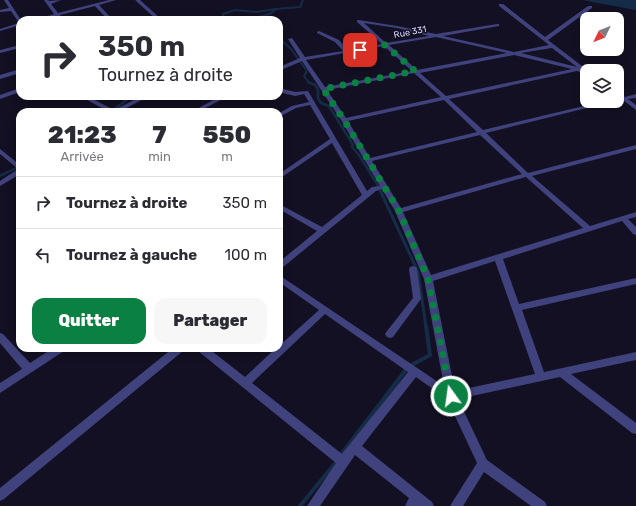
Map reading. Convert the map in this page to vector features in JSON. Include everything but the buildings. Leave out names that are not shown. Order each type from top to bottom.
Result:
[{"type":"street","points":[[6,0],[16,16]]},
{"type":"street","points":[[47,1],[59,0]]},
{"type":"street","points":[[53,16],[114,0]]},
{"type":"street","points":[[137,0],[155,16]]},
{"type":"street","points":[[47,1],[57,15]]},
{"type":"street","points":[[96,5],[107,16]]},
{"type":"street","points":[[501,5],[580,67],[578,69]]},
{"type":"street","points":[[545,40],[590,7]]},
{"type":"street","points":[[0,11],[12,9]]},
{"type":"street","points":[[578,69],[436,35],[383,24],[359,21],[446,99],[527,175],[589,229]]},
{"type":"street","points":[[0,30],[16,24]]},
{"type":"street","name":"Rue 331","points":[[283,67],[302,59],[497,25]]},
{"type":"street","points":[[319,32],[337,41],[347,52]]},
{"type":"street","points":[[290,39],[302,59],[316,91],[344,120],[368,160],[380,187],[399,211],[428,279],[451,396],[483,464],[541,506]]},
{"type":"street","points":[[283,91],[295,94],[316,91],[553,46]]},
{"type":"street","points":[[0,52],[16,47]]},
{"type":"street","points":[[344,120],[446,99],[578,69]]},
{"type":"street","points":[[0,77],[16,72]]},
{"type":"street","points":[[0,97],[16,91]]},
{"type":"street","points":[[316,91],[312,104],[366,195]]},
{"type":"street","points":[[624,98],[636,96]]},
{"type":"street","points":[[624,98],[636,108]]},
{"type":"street","points":[[91,100],[106,108]]},
{"type":"street","points":[[122,108],[138,100]]},
{"type":"street","points":[[202,108],[217,100]]},
{"type":"street","points":[[283,113],[294,107],[312,104]]},
{"type":"street","points":[[368,160],[584,108]]},
{"type":"street","points":[[283,174],[333,140]]},
{"type":"street","points":[[399,211],[527,175],[636,147]]},
{"type":"street","points":[[0,150],[16,165]]},
{"type":"street","points":[[0,184],[16,171]]},
{"type":"street","points":[[283,263],[366,195],[380,187]]},
{"type":"street","points":[[283,208],[323,231]]},
{"type":"street","points":[[428,279],[636,214]]},
{"type":"street","points":[[622,218],[636,232]]},
{"type":"street","points":[[498,257],[541,377]]},
{"type":"street","points":[[390,334],[418,299],[413,269]]},
{"type":"street","points":[[283,281],[451,396],[636,356]]},
{"type":"street","points":[[517,308],[636,281]]},
{"type":"street","points":[[418,299],[431,299]]},
{"type":"street","points":[[283,348],[324,310]]},
{"type":"street","points":[[0,337],[29,369]]},
{"type":"street","points":[[0,389],[55,352]]},
{"type":"street","points":[[0,495],[172,352]]},
{"type":"street","points":[[206,352],[343,462]]},
{"type":"street","points":[[245,384],[279,352]]},
{"type":"street","points":[[313,506],[354,447],[415,372]]},
{"type":"street","points":[[561,372],[636,429]]},
{"type":"street","points":[[354,447],[414,502],[428,506]]},
{"type":"street","points":[[456,506],[483,464]]},
{"type":"water","points":[[582,0],[636,0],[636,10],[635,10]]},
{"type":"waterway","points":[[276,9],[300,7],[303,0]]},
{"type":"waterway","points":[[223,16],[223,14],[235,10],[257,12],[276,9]]},
{"type":"waterway","points":[[262,16],[270,14],[276,9]]},
{"type":"waterway","points":[[283,42],[291,49],[307,71],[304,76],[308,82]]},
{"type":"waterway","points":[[308,82],[315,85],[318,89],[318,98],[321,103],[329,106],[353,145],[352,147],[359,155],[380,189]]},
{"type":"waterway","points":[[116,108],[126,100]]},
{"type":"waterway","points":[[0,176],[16,168]]},
{"type":"waterway","points":[[379,188],[418,272],[426,327]]},
{"type":"waterway","points":[[340,456],[408,367],[430,355],[426,326]]},
{"type":"waterway","points":[[300,506],[337,461]]},
{"type":"route","points":[[360,50],[385,45],[415,71],[323,89],[344,120],[399,211],[428,279],[451,396]]}]
